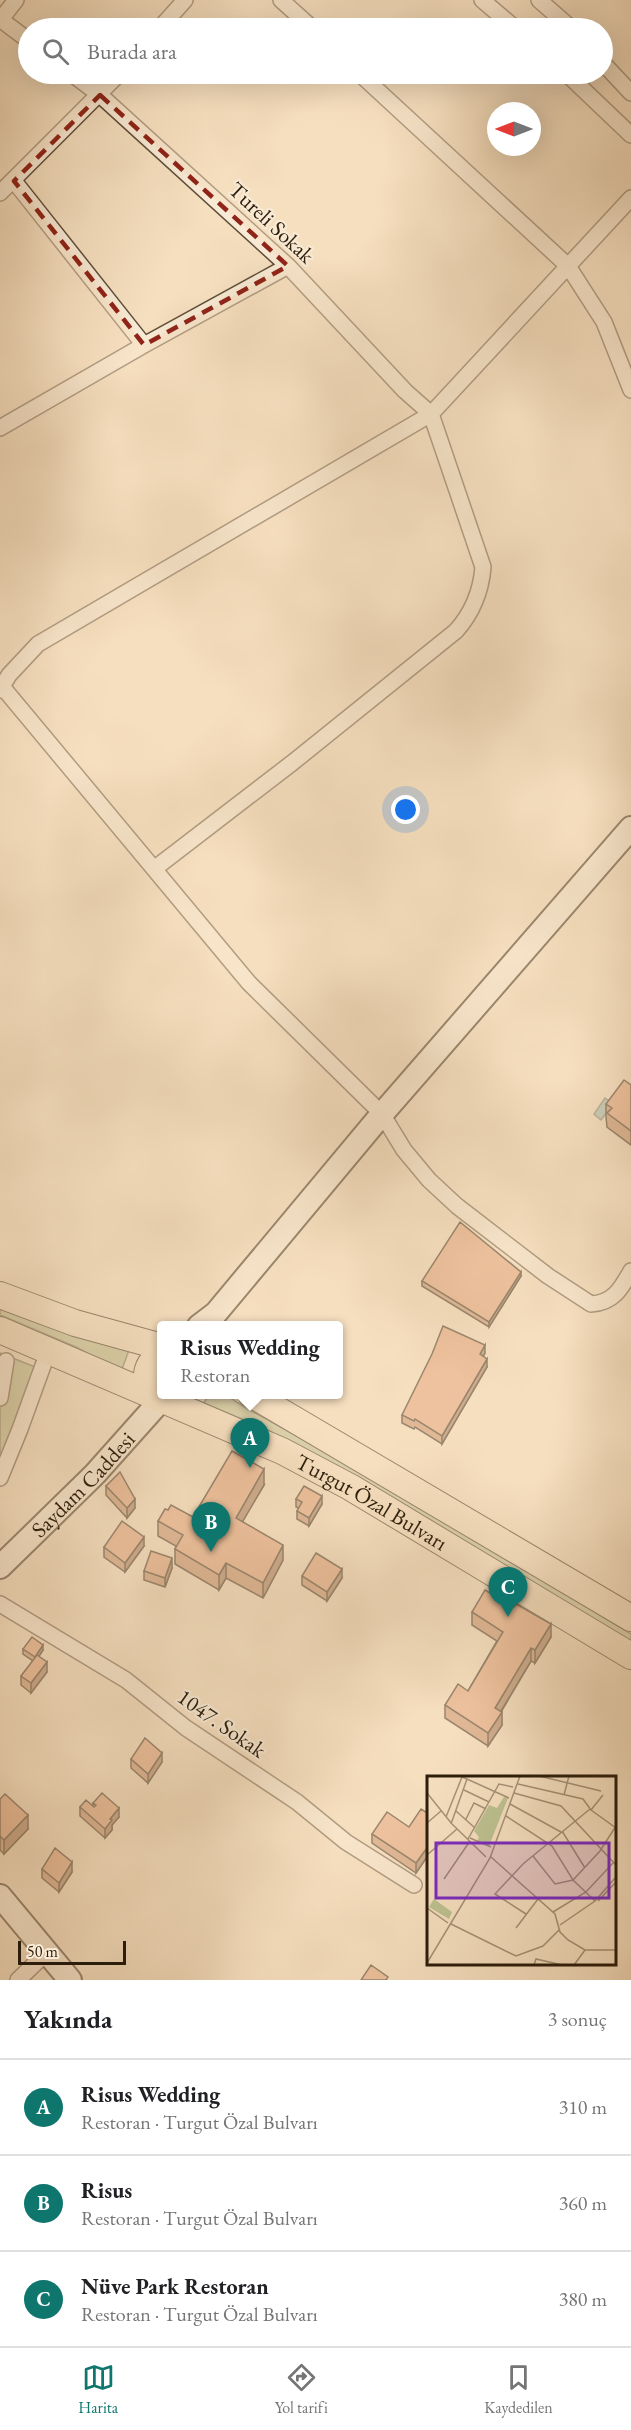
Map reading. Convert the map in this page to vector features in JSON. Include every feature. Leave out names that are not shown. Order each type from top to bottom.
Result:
[{"type":"main road","points":[[0,1295],[75,1323],[157,1346]]},
{"type":"main road","name":"Turgut Özal Bulvarı","points":[[0,1330],[157,1391]]},
{"type":"main road","points":[[157,1351],[146,1375],[150,1389],[157,1391]]},
{"type":"main road","name":"Turgut Özal Bulvarı","points":[[177,1399],[331,1476],[631,1656]]},
{"type":"main road","name":"Turgut Özal Bulvarı","points":[[258,1399],[631,1618]]},
{"type":"street","points":[[16,0],[1,19],[18,32]]},
{"type":"street","points":[[169,18],[186,0]]},
{"type":"street","points":[[281,0],[301,18]]},
{"type":"street","points":[[482,0],[503,18]]},
{"type":"street","points":[[539,0],[560,18]]},
{"type":"street","points":[[613,73],[631,93]]},
{"type":"street","name":"Tureli Sokak","points":[[85,84],[288,266],[405,391],[430,414]]},
{"type":"street","points":[[0,193],[110,84]]},
{"type":"street","points":[[371,84],[568,266],[604,322],[631,390]]},
{"type":"street","points":[[577,84],[631,135]]},
{"type":"street","points":[[14,180],[144,345]]},
{"type":"street","points":[[631,198],[430,414],[38,644],[1,687],[249,982],[382,1114],[404,1150],[443,1193],[548,1276],[591,1304],[598,1304],[613,1298],[619,1292],[631,1270]]},
{"type":"street","points":[[0,428],[288,266]]},
{"type":"street","points":[[154,869],[456,632],[474,605],[482,580],[483,567],[430,414]]},
{"type":"street","points":[[209,1321],[382,1114],[631,828]]},
{"type":"street","points":[[0,1478],[21,1429],[49,1349]]},
{"type":"street","points":[[0,1398],[6,1361]]},
{"type":"street","name":"Saydam Caddesi","points":[[0,1567],[171,1399]]},
{"type":"street","name":"1047. Sokak","points":[[0,1604],[126,1680],[186,1728],[297,1802],[346,1842],[414,1885]]},
{"type":"street","points":[[0,1896],[70,1980]]},
{"type":"street","points":[[18,1980],[48,1951]]},
{"type":"highlighted area","points":[[100,95],[288,266],[144,345],[14,181]]},
{"type":"green space","points":[[0,1305],[129,1350],[121,1372],[76,1347],[0,1315]]},
{"type":"green space","points":[[0,1353],[35,1367],[0,1462]]},
{"type":"green space","points":[[206,1399],[232,1399],[347,1463],[631,1634],[631,1645],[339,1468],[259,1426],[201,1407]]},
{"type":"water","points":[[605,1098],[613,1104],[601,1120],[594,1114]]},
{"type":"building","points":[[624,1080],[631,1085],[631,1131],[607,1113],[612,1108],[606,1104]]},
{"type":"building","points":[[460,1222],[521,1272],[489,1322],[422,1281]]},
{"type":"building","points":[[443,1326],[485,1345],[480,1354],[487,1359],[442,1436],[415,1419],[414,1421],[402,1415]]},
{"type":"building","points":[[232,1451],[264,1469],[236,1518],[283,1545],[263,1583],[226,1563],[219,1575],[175,1549],[183,1535],[158,1521],[165,1509],[168,1510],[171,1505],[193,1517]]},
{"type":"building","points":[[120,1472],[135,1499],[127,1508],[106,1486]]},
{"type":"building","points":[[304,1486],[322,1496],[309,1518],[297,1511],[302,1502],[296,1499]]},
{"type":"building","points":[[122,1521],[144,1537],[125,1563],[104,1547]]},
{"type":"building","points":[[151,1551],[172,1558],[165,1578],[144,1571]]},
{"type":"building","points":[[316,1553],[342,1569],[327,1592],[302,1576]]},
{"type":"building","points":[[485,1590],[514,1607],[516,1604],[551,1624],[535,1650],[531,1648],[495,1708],[502,1712],[488,1733],[445,1705],[458,1684],[468,1691],[503,1632],[472,1612]]},
{"type":"building","points":[[32,1637],[43,1645],[35,1657],[23,1649]]},
{"type":"building","points":[[37,1655],[47,1662],[31,1683],[21,1676]]},
{"type":"building","points":[[145,1738],[162,1753],[148,1774],[131,1759]]},
{"type":"building","points":[[102,1793],[119,1808],[105,1829],[80,1807],[86,1800],[94,1807],[96,1805],[93,1803]]},
{"type":"building","points":[[5,1794],[28,1815],[4,1840],[0,1836],[0,1799]]},
{"type":"building","points":[[421,1809],[427,1813],[427,1848],[416,1863],[372,1834],[387,1812],[409,1827]]},
{"type":"building","points":[[55,1848],[72,1862],[59,1883],[42,1869]]},
{"type":"building","points":[[371,1965],[388,1977],[386,1980],[361,1980]]},
{"type":"place","name":"Risus Wedding","points":[[250,1468]]},
{"type":"place","name":"Risus","points":[[211,1552]]},
{"type":"place","name":"Nüve Park Restoran","points":[[508,1617]]}]
